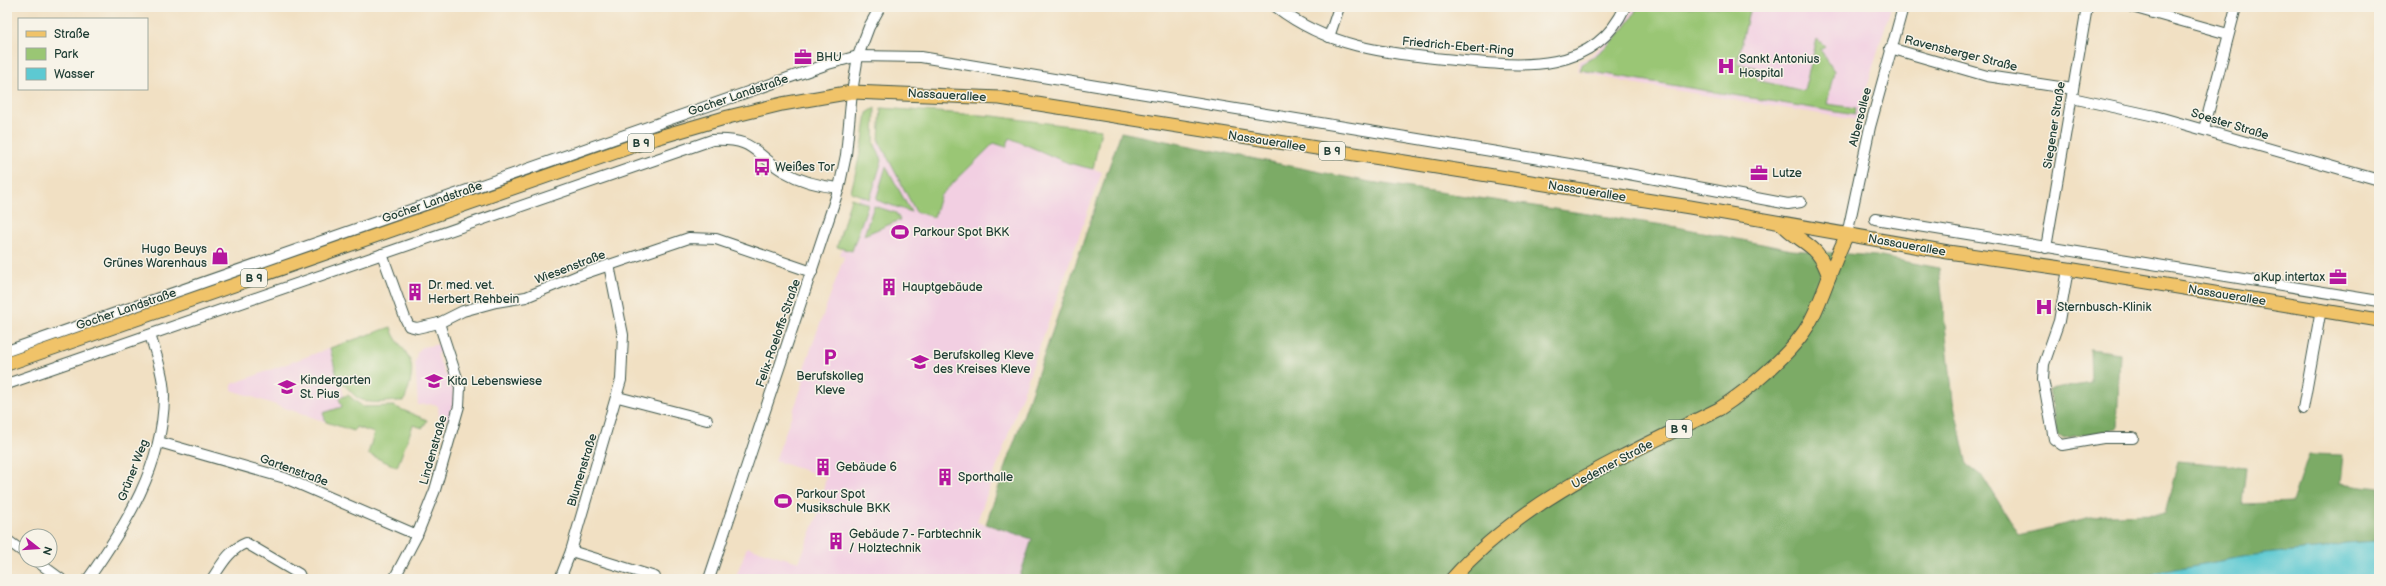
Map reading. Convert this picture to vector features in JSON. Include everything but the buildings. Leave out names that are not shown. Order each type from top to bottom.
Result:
[{"type":"main road","name":"Nassauerallee","points":[[852,92],[1000,98],[2379,320]]},
{"type":"main road","name":"Gocher Landstraße","points":[[7,364],[656,138],[728,117],[782,104],[852,92]]},
{"type":"main road","points":[[1782,223],[1796,238],[1816,250],[1823,260],[1830,277]]},
{"type":"main road","name":"Uedemer Straße","points":[[1452,579],[1495,537],[1539,504],[1601,467],[1719,409],[1737,397],[1771,368],[1802,334],[1830,277],[1847,235]]},
{"type":"street","name":"Felix-Roeloffs-Straße","points":[[709,579],[839,188],[846,155],[852,92],[858,56],[880,7]]},
{"type":"street","name":"Friedrich-Ebert-Ring","points":[[1276,7],[1288,16],[1330,37],[1370,49],[1428,59],[1524,65],[1548,63],[1588,49],[1607,35],[1619,20],[1625,7]]},
{"type":"street","points":[[1330,37],[1339,7]]},
{"type":"street","name":"Albersallee","points":[[1847,235],[1870,127],[1890,48],[1903,7]]},
{"type":"street","name":"Siegener Straße","points":[[2046,248],[2087,7]]},
{"type":"street","points":[[2132,7],[2228,34]]},
{"type":"street","points":[[2204,129],[2236,7]]},
{"type":"street","name":"Ravensberger Straße","points":[[1890,48],[1987,76],[2072,94]]},
{"type":"street","name":"Nassauerallee","points":[[858,56],[929,59],[1618,172],[1788,204],[1801,202]]},
{"type":"street","name":"Gocher Landstraße","points":[[7,351],[821,66],[858,56]]},
{"type":"street","name":"Soester Straße","points":[[2072,94],[2204,129],[2379,180]]},
{"type":"street","points":[[7,384],[712,140],[742,141],[783,171],[808,182],[839,188]]},
{"type":"street","name":"Nassauerallee","points":[[1875,219],[2379,301]]},
{"type":"street","name":"Wiesenstraße","points":[[382,254],[409,326],[417,328],[439,323],[463,311],[496,302],[526,297],[609,265],[689,238],[716,239],[812,272]]},
{"type":"street","name":"Blumenstraße","points":[[560,579],[571,551],[618,397],[624,359],[623,335],[609,265]]},
{"type":"street","points":[[2068,269],[2059,321],[2044,364],[2043,379],[2054,439],[2062,445],[2104,438],[2133,438]]},
{"type":"street","points":[[2303,409],[2321,310]]},
{"type":"street","name":"Lindenstraße","points":[[394,579],[417,535],[435,490],[459,406],[460,387],[439,323]]},
{"type":"street","name":"Grüner Weg","points":[[88,579],[118,536],[138,500],[159,442],[164,396],[159,368],[150,335]]},
{"type":"street","points":[[618,397],[707,420]]},
{"type":"street","name":"Gartenstraße","points":[[159,442],[285,478],[417,535]]},
{"type":"street","points":[[7,540],[18,548]]},
{"type":"street","points":[[212,579],[229,554],[236,547],[246,543],[299,574],[301,579]]},
{"type":"street","points":[[571,551],[655,577]]},
{"type":"street","points":[[45,568],[60,579]]},
{"type":"shaded area","name":"Sankt Antonius Hospital","points":[[1634,7],[1891,7],[1857,120],[1625,82],[1577,71],[1580,61],[1589,57],[1621,30]]},
{"type":"shaded area","name":"Berufskolleg Kleve des Kreises Kleve","points":[[887,113],[1011,138],[1102,172],[977,522],[1033,539],[1019,579],[735,579],[747,547],[799,562],[818,515],[826,477],[775,461],[804,381],[800,379],[844,257],[840,255]]},
{"type":"shaded area","name":"Kita Lebenswiese","points":[[442,344],[444,351],[437,354],[445,375],[451,374],[454,399],[451,417],[444,421],[439,418],[438,406],[434,404],[418,405],[415,363],[417,353],[422,347]]},
{"type":"shaded area","name":"Kindergarten St. Pius","points":[[330,348],[344,396],[339,398],[342,407],[323,413],[326,422],[232,390],[232,384]]},
{"type":"green space","points":[[1637,7],[1750,7],[1737,64],[1758,68],[1756,80],[1804,91],[1817,39],[1825,46],[1820,49],[1834,71],[1827,104],[1856,108],[1855,115],[1580,70],[1583,63],[1598,54],[1622,31],[1634,15]]},
{"type":"green space","points":[[875,108],[874,143],[882,160],[870,199],[851,192],[863,141],[867,113]]},
{"type":"green space","points":[[881,108],[993,116],[1101,130],[1093,169],[1068,163],[1010,138],[1006,147],[994,143],[940,196],[934,217],[916,212],[879,141]]},
{"type":"green space","points":[[1121,132],[1370,182],[1677,227],[1792,250],[1876,256],[1939,268],[1953,400],[1967,465],[1983,477],[2019,535],[2104,515],[2165,514],[2178,461],[2246,467],[2242,504],[2293,502],[2309,454],[2343,455],[2340,483],[2379,488],[2379,541],[2346,543],[2325,548],[2254,555],[2120,579],[1019,579],[1032,539],[986,524]]},
{"type":"green space","points":[[886,166],[911,212],[876,200]]},
{"type":"green space","points":[[851,198],[868,204],[852,251],[837,247]]},
{"type":"green space","points":[[874,206],[896,213],[900,220],[864,235]]},
{"type":"green space","points":[[391,327],[392,332],[406,352],[410,361],[412,373],[408,390],[404,401],[365,401],[354,395],[338,381],[330,348]]},
{"type":"green space","points":[[2090,349],[2120,353],[2117,429],[2064,438],[2058,434],[2049,390],[2091,383]]},
{"type":"green space","points":[[348,395],[363,407],[393,406],[427,420],[423,428],[413,425],[397,467],[368,454],[374,433],[356,427],[354,431],[326,422],[323,413],[342,407],[339,398]]},
{"type":"water","points":[[2379,541],[2379,579],[2120,579],[2254,555],[2325,548],[2346,543]]},
{"type":"place","name":"BHU","points":[[803,57]]},
{"type":"place","name":"Sankt Antonius Hospital","points":[[1726,66]]},
{"type":"place","name":"Weißes Tor","points":[[762,167]]},
{"type":"place","name":"Lutze","points":[[1759,173]]},
{"type":"place","name":"Parkour Spot BKK","points":[[900,232]]},
{"type":"place","name":"Hugo Beuys Grünes Warenhaus","points":[[220,256]]},
{"type":"place","name":"aKup intertax","points":[[2338,277]]},
{"type":"place","name":"Hauptgebäude","points":[[889,287]]},
{"type":"place","name":"Dr. med. vet. Herbert Rehbein","points":[[415,292]]},
{"type":"place","name":"Sternbusch-Klinik","points":[[2044,307]]},
{"type":"place","name":"Berufskolleg Kleve","points":[[830,357]]},
{"type":"place","name":"Berufskolleg Kleve des Kreises Kleve","points":[[920,362]]},
{"type":"place","name":"Kita Lebenswiese","points":[[434,381]]},
{"type":"place","name":"Kindergarten St. Pius","points":[[287,387]]},
{"type":"place","name":"Gebäude 6","points":[[823,467]]},
{"type":"place","name":"Sporthalle","points":[[945,477]]},
{"type":"place","name":"Parkour Spot Musikschule BKK","points":[[783,501]]},
{"type":"place","name":"Gebäude 7 - Farbtechnik / Holztechnik","points":[[836,541]]}]
